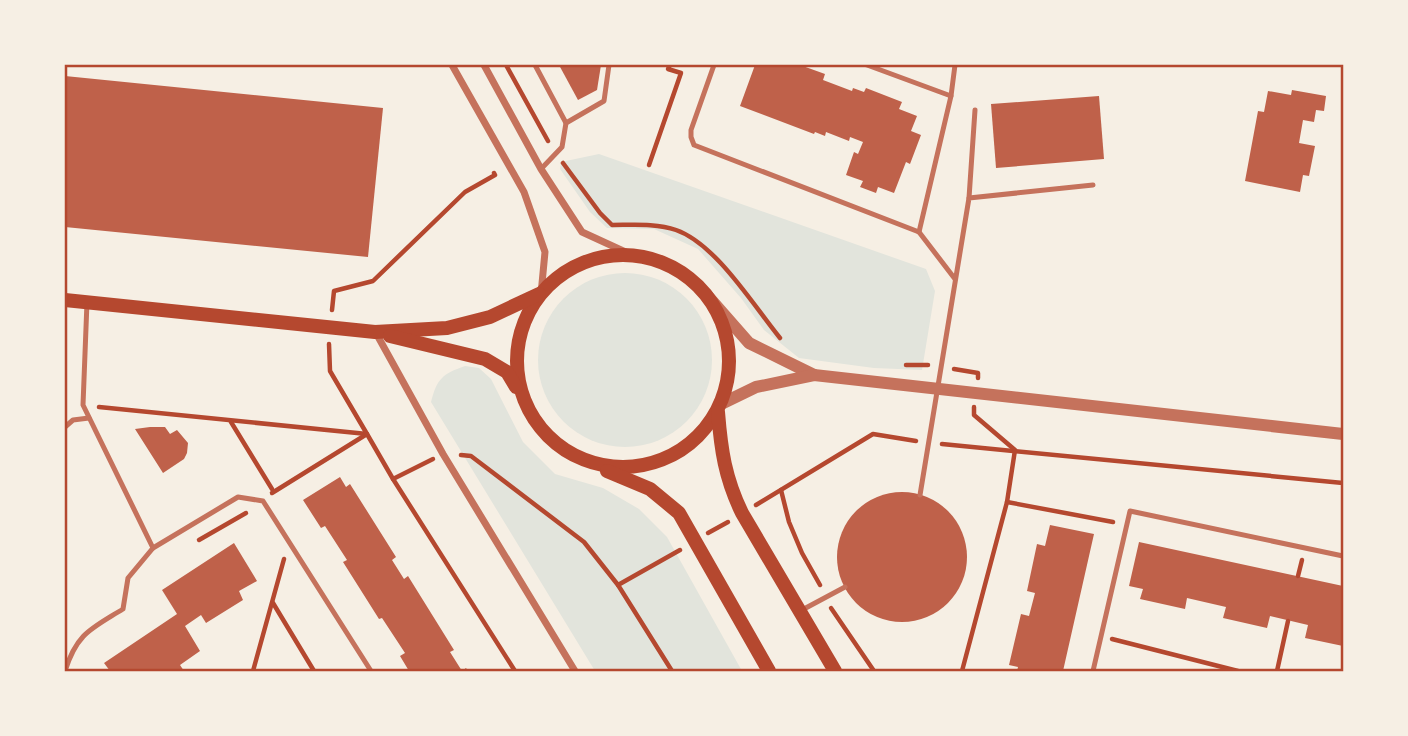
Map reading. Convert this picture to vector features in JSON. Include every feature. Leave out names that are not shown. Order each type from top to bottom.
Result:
[{"type":"main road","points":[[524,400],[517,373],[518,344],[526,318],[541,294],[559,276],[582,263],[607,256],[632,255],[660,261],[685,274],[706,293],[722,320],[730,351],[729,382],[719,408],[695,441],[663,461],[627,468],[590,463]]},
{"type":"main road","points":[[65,300],[375,332],[447,328],[490,317],[541,294]]},
{"type":"main road","points":[[375,332],[485,359],[507,372],[539,428],[562,449],[650,489],[679,513],[769,671]]},
{"type":"main road","points":[[719,408],[722,460],[730,488],[835,671]]},
{"type":"street","points":[[452,65],[524,191],[545,252],[541,294]]},
{"type":"street","points":[[484,65],[541,169],[582,232],[632,255]]},
{"type":"street","points":[[706,293],[749,343],[814,375],[1343,435]]},
{"type":"street","points":[[375,332],[443,454],[575,671]]},
{"type":"street","points":[[719,408],[756,387],[814,375]]},
{"type":"lane","points":[[535,65],[566,123],[562,147],[541,169]]},
{"type":"lane","points":[[566,123],[604,101],[609,65]]},
{"type":"lane","points":[[714,65],[691,130],[694,145],[919,232],[955,279]]},
{"type":"lane","points":[[867,65],[951,96]]},
{"type":"lane","points":[[919,232],[956,65]]},
{"type":"lane","points":[[920,495],[968,198],[975,110]]},
{"type":"lane","points":[[968,198],[1093,185]]},
{"type":"lane","points":[[87,302],[83,405],[153,548]]},
{"type":"lane","points":[[65,427],[73,420],[89,418]]},
{"type":"lane","points":[[65,671],[72,649],[89,631],[123,609],[128,578],[153,548],[238,498],[263,501],[371,671]]},
{"type":"lane","points":[[1093,671],[1130,511],[1343,556]]},
{"type":"lane","points":[[800,611],[845,587]]},
{"type":"path","points":[[506,65],[556,153],[600,213],[612,225],[642,225],[676,230],[707,247],[782,340]]},
{"type":"path","points":[[649,165],[681,73],[668,69],[670,65]]},
{"type":"path","points":[[489,164],[495,175],[465,192],[373,281],[334,290],[328,356],[330,371],[393,479],[515,671]]},
{"type":"path","points":[[904,366],[927,365]]},
{"type":"path","points":[[83,405],[367,434]]},
{"type":"path","points":[[974,415],[1015,450]]},
{"type":"path","points":[[191,544],[248,512],[274,491],[367,434]]},
{"type":"path","points":[[618,585],[873,434],[929,443],[1343,483]]},
{"type":"path","points":[[962,671],[1007,502],[1015,450]]},
{"type":"path","points":[[393,479],[443,454],[471,456],[584,542],[618,585],[672,671]]},
{"type":"path","points":[[782,490],[789,522],[802,553],[818,578],[824,598],[874,671]]},
{"type":"path","points":[[1007,502],[1127,524]]},
{"type":"path","points":[[253,671],[289,541]]},
{"type":"path","points":[[272,602],[314,671]]},
{"type":"path","points":[[1277,671],[1289,621]]},
{"type":"path","points":[[1101,636],[1238,671]]},
{"type":"shaded area","points":[[599,154],[926,269],[935,291],[922,370],[874,368],[799,358],[764,330],[741,298],[698,249],[654,229],[607,228],[590,212],[560,169],[561,162]]},
{"type":"shaded area","points":[[625,273],[658,280],[687,298],[705,327],[712,360],[705,393],[687,422],[658,440],[625,447],[592,440],[563,422],[545,393],[538,360],[545,327],[563,298],[592,280]]},
{"type":"shaded area","points":[[465,366],[479,368],[491,379],[523,442],[555,474],[603,488],[639,509],[667,537],[742,671],[595,671],[431,402],[442,378]]},
{"type":"building","points":[[559,65],[601,65],[597,90],[578,100]]},
{"type":"building","points":[[755,65],[800,65],[825,74],[823,80],[852,91],[853,88],[864,92],[866,88],[902,102],[899,109],[917,116],[911,131],[921,135],[910,164],[906,162],[894,193],[878,187],[876,193],[860,187],[863,181],[846,175],[854,152],[858,154],[863,142],[850,137],[849,141],[826,132],[825,136],[815,132],[814,134],[740,106]]},
{"type":"building","points":[[65,76],[383,108],[368,257],[65,227]]},
{"type":"building","points":[[1292,90],[1326,96],[1324,111],[1316,110],[1314,122],[1303,120],[1299,143],[1315,146],[1309,176],[1303,175],[1300,192],[1245,181],[1258,111],[1264,112],[1268,91],[1291,95]]},
{"type":"building","points":[[1099,96],[1104,159],[996,168],[991,104]]},
{"type":"building","points":[[165,427],[170,434],[177,430],[188,443],[184,459],[163,473],[135,429]]},
{"type":"building","points":[[340,477],[346,487],[350,484],[396,557],[392,560],[404,579],[408,576],[454,650],[450,652],[462,671],[409,671],[400,656],[405,653],[382,618],[379,619],[343,562],[347,560],[325,526],[321,528],[303,500]]},
{"type":"building","points":[[902,492],[927,497],[948,511],[962,532],[967,557],[962,582],[948,603],[927,617],[902,622],[877,617],[856,603],[842,582],[837,557],[842,532],[856,511],[877,497]]},
{"type":"building","points":[[1050,525],[1094,534],[1063,671],[1017,671],[1018,667],[1009,665],[1021,614],[1029,616],[1035,593],[1027,591],[1037,544],[1045,546]]},
{"type":"building","points":[[1139,542],[1343,586],[1343,646],[1305,638],[1308,625],[1270,616],[1267,628],[1223,618],[1226,607],[1187,598],[1185,609],[1140,599],[1143,589],[1129,586]]},
{"type":"building","points":[[234,543],[257,581],[239,591],[243,600],[206,623],[201,615],[185,626],[200,651],[180,665],[184,671],[110,671],[104,663],[177,614],[162,590]]}]
